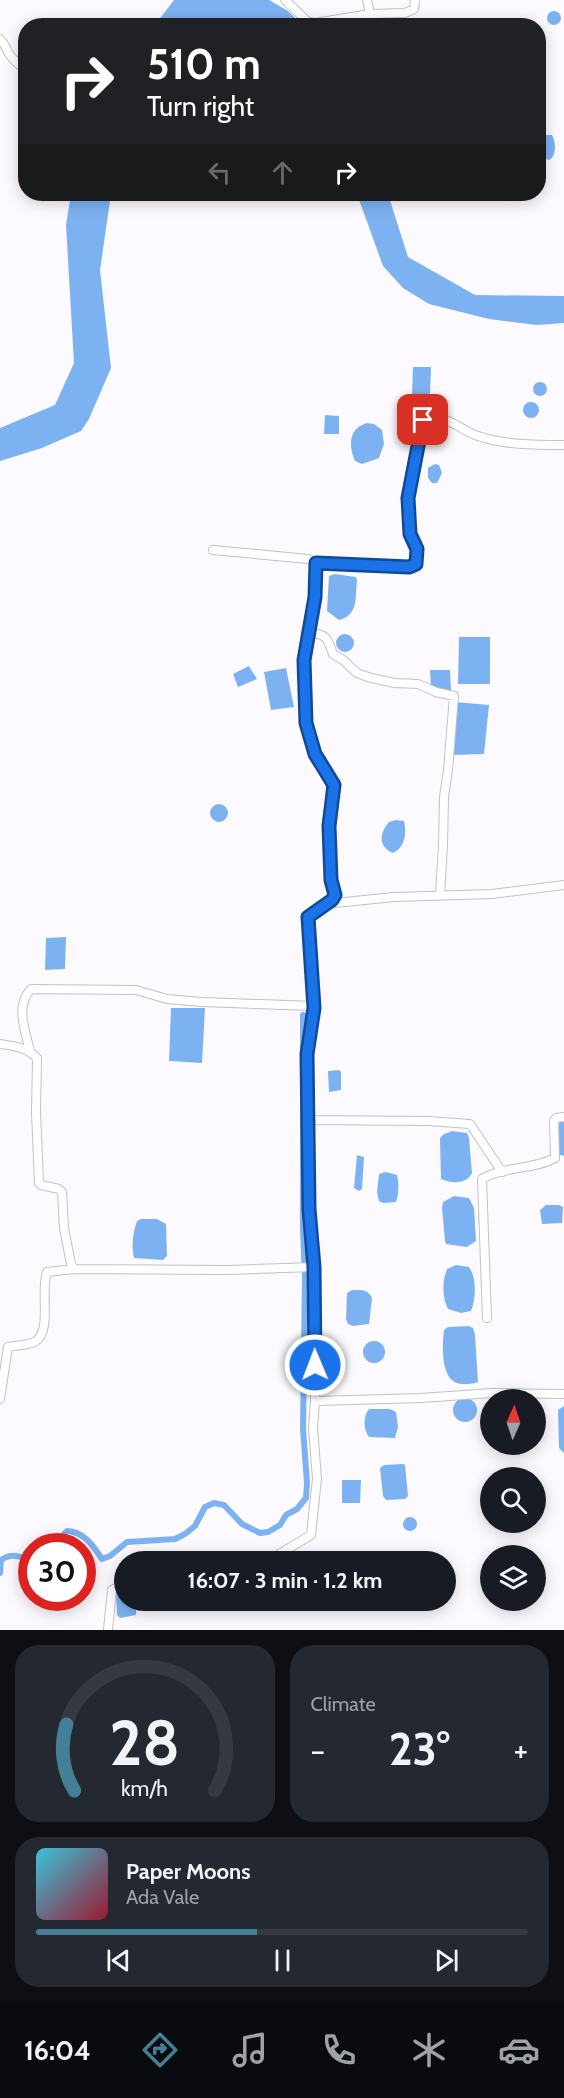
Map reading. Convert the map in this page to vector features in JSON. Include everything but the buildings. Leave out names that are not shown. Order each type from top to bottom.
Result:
[{"type":"street","points":[[285,0],[304,18]]},
{"type":"street","points":[[368,0],[370,14]]},
{"type":"street","points":[[353,18],[370,14],[405,13],[414,9],[415,0]]},
{"type":"street","points":[[0,39],[18,64]]},
{"type":"street","points":[[213,550],[308,559],[316,563],[409,567],[416,564],[417,549],[410,534],[408,498],[422,422],[427,417],[441,419],[475,435],[502,442],[564,446]]},
{"type":"street","points":[[284,1551],[311,1535],[317,1479],[313,1428],[315,1401],[309,1209],[307,1054],[313,1006],[308,917],[332,900],[335,895],[331,880],[329,826],[334,785],[315,754],[306,723],[304,660],[315,597],[316,563]]},
{"type":"street","points":[[309,632],[327,638],[333,654],[357,673],[385,682],[418,684],[436,692],[454,696],[444,797],[440,895]]},
{"type":"street","points":[[325,904],[394,897],[492,894],[564,885]]},
{"type":"street","points":[[30,1051],[22,1017],[24,996],[31,989],[136,990],[167,999],[313,1006]]},
{"type":"street","points":[[0,1044],[30,1051],[37,1058],[36,1112],[39,1183],[62,1191],[64,1228],[74,1269]]},
{"type":"street","points":[[487,1318],[482,1179],[502,1172],[544,1164],[555,1158],[554,1121],[556,1118],[564,1117]]},
{"type":"street","points":[[309,1120],[429,1121],[470,1124],[502,1172]]},
{"type":"street","points":[[0,1399],[8,1347],[36,1341],[44,1332],[45,1275],[49,1272],[74,1269],[228,1270],[312,1267]]},
{"type":"street","points":[[315,1401],[492,1393],[564,1394]]},
{"type":"street","points":[[108,1630],[112,1590],[114,1589]]},
{"type":"water","points":[[174,0],[269,0],[295,18],[160,18]]},
{"type":"water","points":[[551,11],[557,11],[561,18],[557,25],[551,25],[547,21],[547,15]]},
{"type":"water","points":[[546,135],[552,135],[555,152],[549,160],[546,159]]},
{"type":"water","points":[[70,201],[110,201],[100,270],[111,368],[89,419],[81,431],[42,448],[0,461],[0,428],[55,405],[74,363],[66,225]]},
{"type":"water","points":[[360,201],[390,201],[408,257],[475,295],[564,296],[564,323],[537,325],[489,319],[429,304],[403,288],[383,266]]},
{"type":"water","points":[[413,367],[431,367],[430,394],[412,394]]},
{"type":"water","points":[[540,382],[545,384],[547,389],[545,394],[540,396],[535,394],[533,389],[535,384]]},
{"type":"water","points":[[531,402],[539,410],[531,418],[523,410]]},
{"type":"water","points":[[325,415],[339,416],[339,434],[324,434]]},
{"type":"water","points":[[374,424],[382,430],[384,444],[379,458],[362,464],[355,461],[351,443],[353,433],[361,425]]},
{"type":"water","points":[[435,464],[439,465],[442,473],[437,483],[432,483],[428,478],[428,468]]},
{"type":"water","points":[[335,574],[356,577],[357,580],[353,610],[345,618],[339,620],[327,611],[329,576]]},
{"type":"water","points":[[345,634],[351,637],[354,643],[351,649],[345,652],[339,649],[336,643],[339,637]]},
{"type":"water","points":[[459,637],[490,637],[490,684],[458,684]]},
{"type":"water","points":[[249,666],[257,679],[238,687],[233,674]]},
{"type":"water","points":[[286,668],[294,707],[271,710],[264,672]]},
{"type":"water","points":[[430,670],[450,670],[451,691],[431,686]]},
{"type":"water","points":[[455,702],[489,705],[484,754],[451,755]]},
{"type":"water","points":[[219,804],[225,807],[228,813],[225,819],[219,822],[213,819],[210,813],[213,807]]},
{"type":"water","points":[[404,821],[405,835],[403,844],[393,853],[385,847],[382,835],[389,822]]},
{"type":"water","points":[[66,937],[65,969],[45,970],[46,938]]},
{"type":"water","points":[[171,1008],[205,1008],[202,1063],[169,1061]]},
{"type":"water","points":[[339,1070],[341,1090],[329,1092],[328,1071]]},
{"type":"water","points":[[564,1118],[564,1156],[560,1155],[558,1147],[558,1129],[560,1120]]},
{"type":"water","points":[[452,1131],[467,1133],[469,1138],[472,1173],[470,1177],[459,1182],[441,1179],[440,1138]]},
{"type":"water","points":[[357,1155],[364,1157],[362,1189],[359,1191],[354,1188]]},
{"type":"water","points":[[386,1172],[397,1175],[396,1202],[379,1201],[377,1192],[379,1174]]},
{"type":"water","points":[[454,1196],[469,1198],[474,1208],[476,1241],[467,1247],[446,1244],[445,1241],[443,1202]]},
{"type":"water","points":[[546,1205],[563,1207],[562,1223],[542,1224],[540,1210]]},
{"type":"water","points":[[157,1219],[166,1224],[167,1256],[163,1260],[134,1258],[134,1234],[137,1221]]},
{"type":"water","points":[[456,1265],[469,1267],[472,1272],[475,1295],[471,1311],[461,1313],[448,1309],[446,1304],[443,1289],[445,1274],[447,1269]]},
{"type":"water","points":[[352,1290],[366,1292],[372,1298],[369,1324],[353,1326],[348,1324],[346,1319],[347,1293]]},
{"type":"water","points":[[469,1326],[473,1328],[475,1335],[478,1382],[463,1384],[455,1382],[446,1371],[443,1355],[444,1330],[448,1327]]},
{"type":"water","points":[[374,1341],[382,1344],[385,1352],[382,1360],[374,1363],[366,1360],[363,1352],[366,1344]]},
{"type":"water","points":[[465,1398],[473,1402],[477,1410],[473,1418],[465,1422],[457,1418],[453,1410],[457,1402]]},
{"type":"water","points":[[564,1406],[564,1453],[559,1448],[558,1410]]},
{"type":"water","points":[[369,1409],[390,1409],[396,1412],[398,1427],[395,1438],[369,1437],[364,1423]]},
{"type":"water","points":[[384,1465],[405,1465],[408,1496],[405,1499],[386,1500],[383,1496],[380,1468]]},
{"type":"water","points":[[342,1480],[361,1480],[360,1503],[342,1503]]},
{"type":"water","points":[[407,1517],[413,1517],[417,1524],[413,1531],[407,1531],[403,1527],[403,1521]]},
{"type":"water","points":[[117,1611],[136,1611],[136,1615],[120,1618]]},
{"type":"waterway","points":[[96,1550],[102,1559],[110,1556],[127,1542],[175,1539],[195,1526],[205,1507],[214,1503],[224,1505],[242,1524],[260,1533],[268,1532],[280,1525],[286,1515],[297,1509],[306,1498],[303,1429],[305,1276],[303,1015]]},
{"type":"waterway","points":[[65,1533],[67,1531],[76,1533]]},
{"type":"waterway","points":[[0,1573],[1,1560],[9,1556],[18,1556]]},
{"type":"route","points":[[315,1365],[314,1267],[309,1209],[307,1054],[314,1008],[308,917],[332,900],[335,895],[331,880],[329,826],[334,785],[315,754],[306,723],[304,660],[315,597],[316,563],[409,567],[416,564],[417,549],[410,534],[408,498],[423,420]]}]
